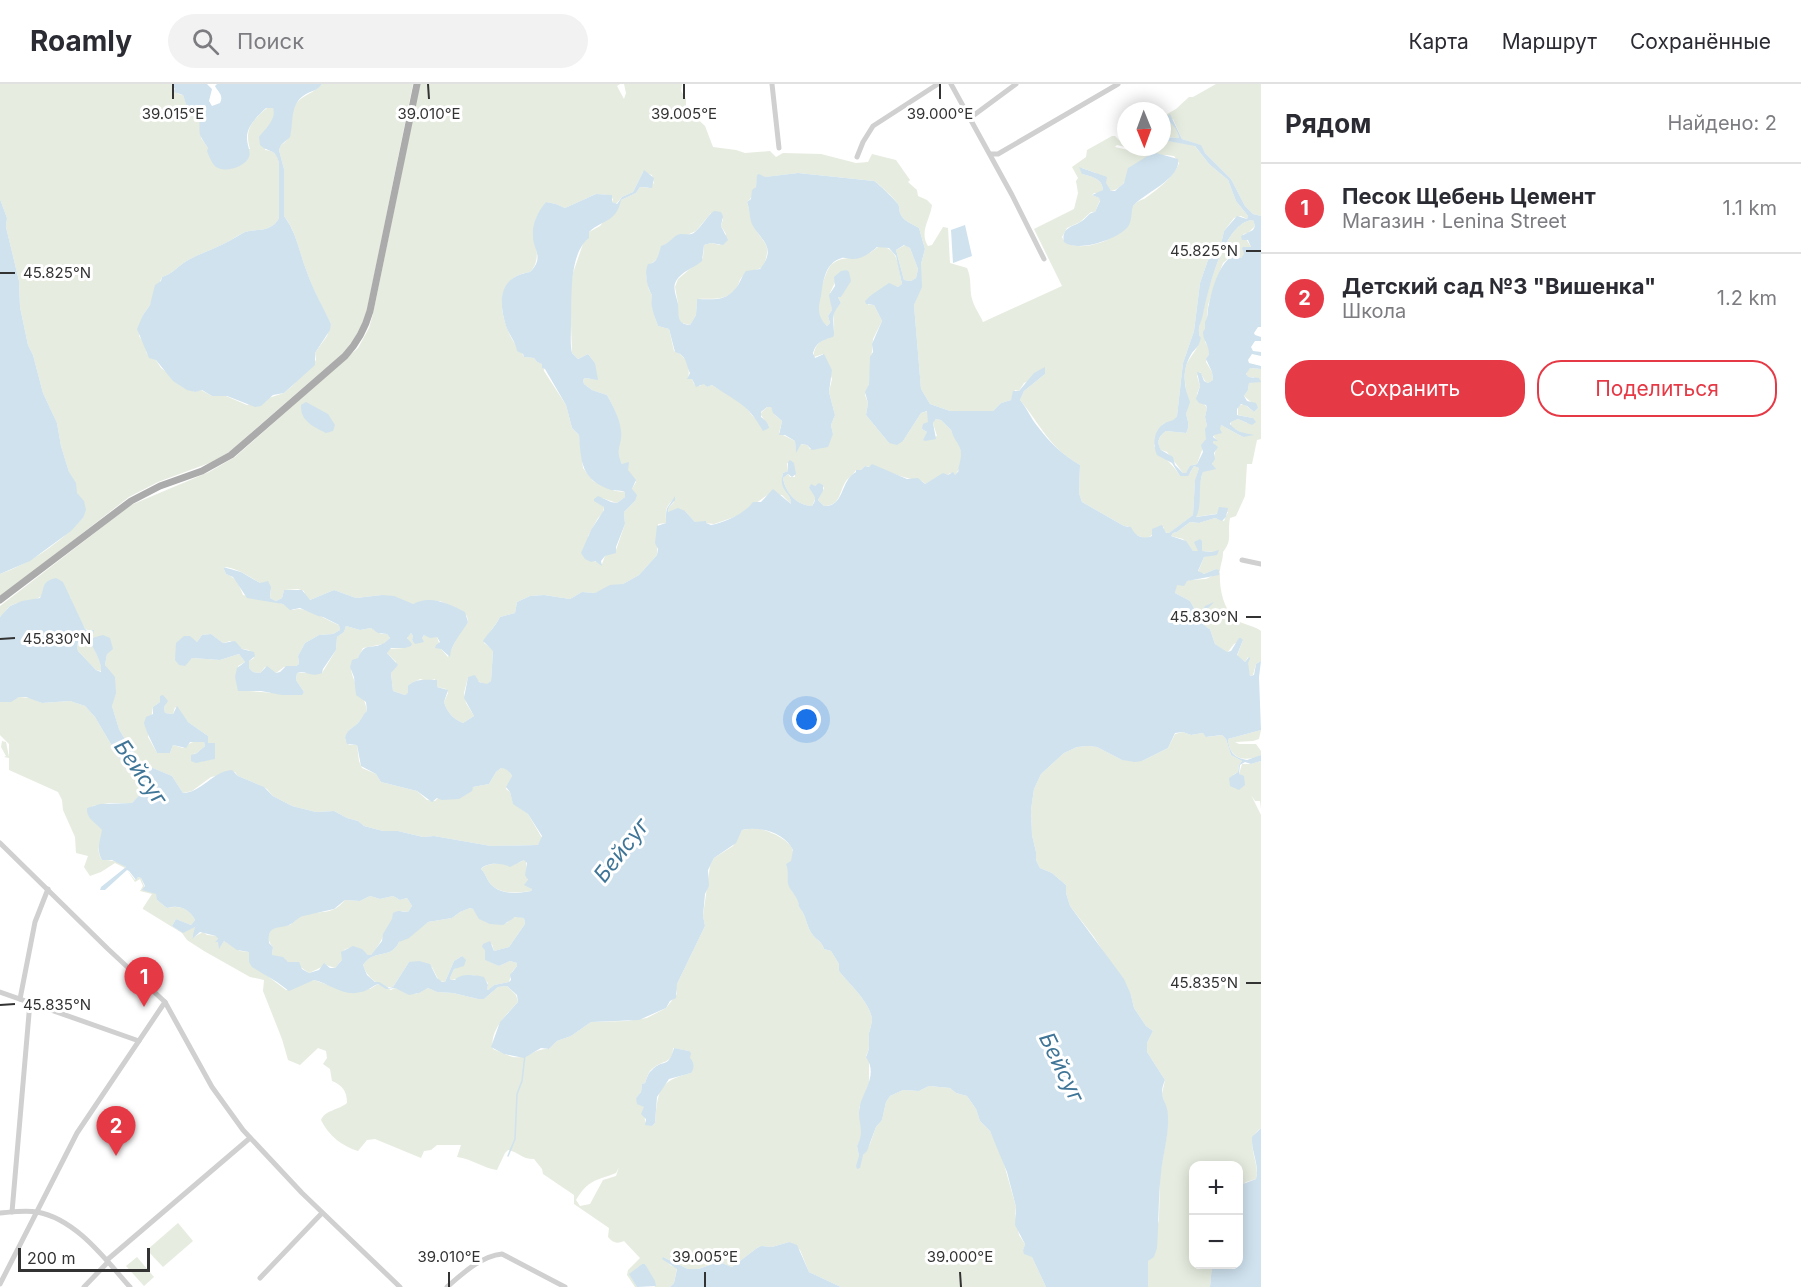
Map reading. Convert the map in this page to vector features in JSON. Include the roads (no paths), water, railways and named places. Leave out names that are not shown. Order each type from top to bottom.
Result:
[{"type":"main road","points":[[0,600],[131,501],[160,486],[201,471],[231,455],[328,371],[356,343],[367,324],[417,84]]},
{"type":"street","points":[[772,84],[779,148]]},
{"type":"street","points":[[858,157],[863,142],[873,126],[938,84]]},
{"type":"street","points":[[951,84],[991,154],[1044,259]]},
{"type":"street","points":[[970,118],[1016,84]]},
{"type":"street","points":[[991,154],[998,154],[1118,84]]},
{"type":"street","points":[[1242,560],[1261,564]]},
{"type":"street","points":[[0,843],[165,1002],[212,1087],[250,1138],[322,1214],[400,1287]]},
{"type":"street","points":[[20,999],[35,922],[48,889]]},
{"type":"street","points":[[0,992],[139,1041]]},
{"type":"street","points":[[12,1212],[30,1002]]},
{"type":"street","points":[[0,1284],[79,1129],[165,1002]]},
{"type":"street","points":[[84,1287],[107,1261],[250,1138]]},
{"type":"street","points":[[0,1213],[36,1212],[58,1219],[71,1227],[107,1261],[130,1287]]},
{"type":"street","points":[[260,1278],[322,1214]]},
{"type":"street","points":[[447,1287],[476,1265],[494,1255],[502,1254],[564,1287]]},
{"type":"water","points":[[171,84],[207,84],[212,89],[209,101],[212,106],[220,103],[221,100],[215,86],[217,84],[322,84],[297,103],[293,113],[290,137],[279,150],[284,169],[284,216],[292,229],[309,279],[331,324],[330,330],[315,353],[315,365],[284,393],[273,395],[261,406],[255,407],[227,396],[212,396],[202,390],[195,392],[187,390],[173,381],[156,360],[149,358],[137,329],[150,305],[155,285],[161,281],[162,277],[190,259],[247,231],[271,227],[279,218],[279,163],[274,153],[260,145],[259,137],[272,120],[273,108],[266,108],[250,126],[247,134],[250,152],[247,161],[234,168],[220,169],[212,162],[208,148],[200,135],[198,114],[192,107],[187,107],[183,95],[174,92],[175,89]]},
{"type":"water","name":"Бейсуг","points":[[1171,116],[1182,139],[1201,145],[1205,153],[1231,179],[1245,206],[1253,214],[1261,216],[1261,327],[1258,327],[1254,333],[1261,337],[1261,341],[1255,341],[1251,347],[1253,351],[1261,352],[1261,356],[1252,354],[1248,360],[1249,363],[1261,366],[1261,369],[1250,368],[1246,374],[1248,377],[1259,378],[1261,382],[1249,383],[1244,396],[1247,401],[1256,403],[1258,408],[1254,412],[1241,404],[1237,409],[1237,415],[1253,418],[1256,422],[1252,425],[1238,419],[1230,424],[1239,431],[1254,435],[1243,437],[1221,425],[1222,433],[1213,437],[1218,441],[1213,441],[1218,447],[1212,464],[1216,469],[1203,472],[1196,517],[1217,514],[1219,507],[1228,508],[1226,517],[1222,521],[1215,518],[1199,523],[1190,522],[1171,536],[1186,541],[1193,551],[1198,551],[1194,542],[1200,539],[1202,551],[1219,550],[1217,555],[1204,557],[1198,571],[1204,574],[1216,569],[1219,570],[1219,575],[1187,581],[1184,586],[1177,585],[1175,593],[1190,601],[1199,617],[1205,606],[1214,602],[1205,612],[1202,623],[1210,629],[1215,644],[1227,652],[1231,651],[1239,638],[1243,640],[1237,655],[1245,662],[1250,658],[1248,663],[1250,676],[1254,675],[1256,664],[1261,661],[1259,677],[1261,730],[1228,739],[1231,751],[1239,758],[1247,760],[1261,755],[1261,761],[1251,764],[1245,762],[1240,765],[1239,774],[1244,776],[1245,785],[1239,790],[1230,786],[1229,778],[1238,772],[1239,765],[1242,761],[1231,755],[1226,739],[1222,735],[1206,737],[1203,733],[1191,735],[1183,732],[1175,733],[1168,748],[1142,761],[1135,762],[1122,760],[1097,747],[1077,747],[1064,753],[1041,774],[1034,789],[1031,810],[1032,835],[1036,860],[1040,868],[1052,873],[1066,885],[1070,906],[1124,979],[1134,1008],[1146,1026],[1153,1031],[1147,1043],[1147,1052],[1165,1080],[1162,1095],[1168,1111],[1168,1123],[1160,1182],[1157,1248],[1154,1257],[1148,1261],[1148,1287],[1046,1287],[1032,1257],[1024,1254],[1025,1244],[1015,1225],[1016,1207],[1007,1172],[990,1131],[980,1121],[976,1109],[967,1096],[956,1093],[950,1088],[929,1086],[919,1091],[903,1090],[890,1096],[886,1102],[882,1120],[876,1127],[867,1151],[863,1155],[860,1168],[857,1169],[859,1156],[857,1146],[861,1135],[859,1111],[871,1070],[866,1057],[872,1021],[870,1013],[863,1000],[839,971],[839,964],[831,951],[824,949],[810,931],[798,900],[788,884],[786,864],[791,861],[793,850],[784,839],[770,832],[756,829],[742,830],[736,843],[714,858],[708,870],[709,886],[705,894],[703,916],[705,926],[677,984],[676,998],[670,1001],[666,1008],[639,1020],[591,1022],[571,1036],[557,1041],[549,1049],[541,1048],[524,1058],[504,1054],[491,1047],[500,1022],[518,1002],[517,995],[507,986],[498,987],[484,999],[437,992],[428,988],[409,995],[395,988],[386,989],[378,984],[363,991],[348,993],[314,980],[289,991],[252,967],[249,962],[249,952],[237,950],[224,941],[219,949],[218,942],[215,942],[218,939],[216,936],[200,932],[192,939],[195,927],[183,933],[172,926],[176,919],[191,925],[195,920],[187,910],[180,907],[167,908],[157,900],[156,894],[142,890],[145,886],[141,878],[138,877],[136,880],[129,871],[127,870],[105,890],[100,890],[126,867],[112,860],[102,860],[99,849],[102,830],[90,818],[87,808],[100,804],[132,803],[144,790],[143,787],[122,763],[95,717],[85,706],[70,701],[42,703],[26,697],[19,697],[11,702],[0,702],[0,617],[10,606],[40,598],[45,583],[51,580],[56,578],[63,582],[85,629],[94,630],[92,638],[103,635],[110,638],[113,649],[107,654],[105,665],[115,677],[116,693],[112,706],[119,729],[126,741],[141,763],[172,776],[183,793],[196,790],[219,774],[232,770],[238,776],[264,787],[273,796],[292,806],[316,812],[334,811],[364,826],[383,831],[398,831],[423,837],[434,836],[491,846],[538,845],[542,836],[528,814],[513,804],[506,787],[512,776],[505,769],[501,768],[496,772],[489,784],[473,787],[472,791],[459,799],[437,798],[432,802],[417,791],[381,782],[376,774],[361,766],[357,745],[347,744],[345,738],[348,731],[367,711],[366,702],[356,695],[354,677],[350,667],[352,660],[358,658],[363,649],[378,646],[390,638],[387,634],[378,633],[371,628],[360,630],[346,626],[344,632],[337,637],[336,650],[322,673],[314,675],[297,673],[296,680],[304,692],[302,695],[238,691],[235,677],[237,668],[245,662],[239,654],[220,660],[192,658],[185,666],[179,665],[175,660],[176,643],[184,636],[190,636],[197,642],[202,635],[211,634],[223,643],[235,641],[242,649],[254,652],[255,656],[249,661],[249,668],[253,672],[260,673],[267,666],[276,673],[286,666],[299,664],[298,656],[305,643],[319,635],[333,634],[340,630],[339,625],[300,608],[290,610],[283,604],[247,598],[233,577],[226,574],[223,567],[241,572],[260,583],[268,581],[271,587],[270,598],[276,601],[282,598],[284,590],[302,590],[310,600],[334,590],[356,598],[394,596],[413,604],[426,600],[439,601],[465,612],[468,622],[454,644],[450,657],[441,649],[435,648],[440,642],[437,637],[430,638],[424,635],[422,638],[424,642],[415,644],[411,633],[407,638],[411,646],[391,648],[387,653],[398,665],[391,673],[393,691],[405,695],[411,683],[437,680],[437,687],[448,690],[444,702],[447,709],[453,717],[463,723],[474,716],[464,698],[468,677],[475,675],[479,682],[487,684],[491,681],[493,651],[483,641],[500,617],[515,613],[517,602],[530,596],[544,595],[570,599],[582,592],[595,593],[610,585],[623,584],[639,575],[657,555],[658,549],[655,543],[657,526],[666,523],[667,508],[675,496],[668,512],[678,508],[685,511],[695,522],[706,521],[711,525],[734,517],[753,502],[761,502],[773,489],[791,504],[782,484],[783,473],[788,471],[790,460],[794,463],[796,474],[792,477],[788,474],[783,478],[786,488],[801,504],[812,506],[815,498],[809,488],[811,484],[823,485],[823,491],[818,500],[824,506],[831,505],[839,498],[847,481],[856,470],[872,464],[907,479],[918,478],[925,484],[943,473],[948,475],[953,472],[955,475],[961,459],[960,450],[951,430],[941,420],[936,419],[933,423],[936,439],[925,441],[923,440],[927,432],[922,429],[923,424],[928,422],[927,411],[921,413],[903,441],[897,445],[889,443],[866,415],[868,403],[865,392],[869,384],[872,344],[882,321],[874,305],[866,304],[865,301],[889,283],[898,287],[902,284],[896,256],[889,248],[877,247],[859,258],[836,260],[828,268],[824,279],[819,312],[827,326],[830,323],[828,316],[832,310],[829,295],[835,286],[834,277],[841,271],[847,270],[851,281],[841,297],[838,297],[841,303],[834,314],[833,337],[820,342],[813,353],[815,358],[824,354],[832,370],[829,392],[835,415],[831,425],[833,434],[828,447],[812,450],[807,445],[801,444],[796,453],[795,441],[785,435],[779,435],[782,421],[773,413],[771,407],[761,412],[761,417],[769,428],[763,431],[747,409],[735,400],[712,385],[707,387],[704,384],[696,387],[692,379],[687,379],[690,373],[686,361],[682,355],[675,352],[669,329],[658,326],[647,280],[648,264],[656,260],[661,246],[677,235],[693,233],[714,211],[721,212],[723,216],[721,226],[728,240],[723,245],[711,243],[704,245],[702,261],[676,281],[675,290],[680,321],[690,325],[696,315],[697,299],[717,299],[731,293],[746,271],[760,269],[767,256],[768,250],[752,223],[747,202],[751,199],[759,174],[765,177],[798,173],[874,181],[879,185],[898,204],[903,218],[919,228],[925,249],[921,264],[922,287],[914,305],[921,389],[930,404],[950,411],[993,411],[1001,403],[1011,400],[1013,391],[1019,391],[1034,373],[1045,367],[1045,374],[1024,391],[1020,400],[1047,438],[1080,465],[1079,493],[1082,502],[1124,526],[1131,527],[1139,536],[1145,538],[1152,536],[1152,529],[1162,525],[1166,533],[1169,533],[1193,515],[1195,480],[1199,468],[1194,466],[1188,476],[1180,476],[1172,463],[1157,455],[1155,437],[1161,426],[1177,416],[1183,363],[1194,331],[1200,283],[1208,260],[1221,244],[1224,231],[1237,216],[1247,219],[1248,216],[1236,201],[1228,180],[1209,164],[1195,146],[1171,142],[1171,138],[1179,138]],"holes":[[[1253,220],[1255,226],[1253,230],[1241,236],[1242,240],[1248,240],[1251,247],[1243,247],[1244,254],[1241,258],[1236,257],[1235,254],[1225,263],[1212,290],[1203,332],[1209,349],[1206,359],[1213,380],[1208,383],[1204,381],[1201,373],[1197,372],[1200,386],[1196,399],[1207,408],[1206,439],[1201,445],[1203,452],[1197,464],[1190,466],[1186,473],[1183,473],[1175,465],[1173,457],[1161,450],[1159,439],[1166,431],[1186,433],[1188,424],[1186,414],[1190,402],[1185,383],[1186,365],[1201,338],[1199,328],[1213,275],[1225,245],[1233,232],[1242,224]],[[904,245],[910,248],[918,269],[916,278],[911,281],[904,280],[896,250]],[[83,637],[90,638],[100,663],[101,672],[96,670],[78,651],[77,645]],[[524,860],[527,863],[525,875],[528,880],[524,885],[532,889],[531,891],[514,893],[497,889],[489,882],[481,869],[495,864],[510,867]],[[370,896],[380,899],[393,896],[400,900],[407,898],[412,906],[408,912],[393,913],[382,941],[371,955],[353,946],[341,952],[342,960],[335,968],[330,968],[324,963],[319,970],[309,973],[302,969],[299,962],[288,962],[283,957],[272,955],[273,947],[269,943],[269,937],[270,932],[275,928],[287,926],[303,916],[334,909],[345,900],[360,901]],[[473,909],[479,919],[490,924],[503,925],[515,917],[524,918],[525,924],[509,947],[494,951],[490,941],[482,947],[485,950],[485,960],[499,966],[510,961],[517,963],[509,982],[494,985],[488,990],[484,977],[464,975],[451,980],[454,969],[464,966],[466,960],[462,956],[454,961],[445,982],[437,978],[430,964],[419,961],[409,962],[393,987],[389,988],[375,982],[367,975],[363,965],[368,960],[392,951],[399,942],[409,938],[428,922],[452,918],[460,912]]]},
{"type":"water","points":[[1167,156],[1178,159],[1178,166],[1168,179],[1133,206],[1129,225],[1117,235],[1098,243],[1079,246],[1064,242],[1066,230],[1095,212],[1100,201],[1092,195],[1103,190],[1099,180],[1082,174],[1079,167],[1107,177],[1106,183],[1111,191],[1115,191],[1124,183],[1128,168],[1145,157]]},
{"type":"water","points":[[644,170],[654,178],[652,188],[640,187],[636,193],[621,200],[612,217],[589,232],[589,238],[577,255],[572,278],[572,353],[578,359],[588,354],[595,363],[598,380],[585,378],[584,384],[592,390],[607,395],[620,426],[620,459],[622,464],[629,462],[628,470],[636,480],[632,489],[637,495],[635,501],[624,512],[625,524],[616,553],[605,556],[601,561],[602,566],[595,561],[585,559],[581,553],[591,530],[604,510],[604,507],[594,499],[598,496],[617,503],[625,497],[625,492],[601,486],[584,469],[579,435],[572,428],[566,405],[545,369],[542,368],[542,364],[534,358],[524,357],[517,351],[503,316],[502,299],[507,284],[512,279],[530,272],[537,262],[533,227],[546,202],[565,208],[596,194],[612,195],[612,202],[617,204],[622,197],[633,192]]},
{"type":"water","points":[[0,199],[7,218],[6,227],[19,281],[20,307],[28,345],[43,393],[57,423],[69,472],[76,483],[77,493],[84,501],[86,510],[83,518],[71,531],[30,561],[0,574]]},
{"type":"water","points":[[965,225],[972,256],[953,263],[951,230]]},
{"type":"water","points":[[306,402],[328,414],[335,425],[333,431],[326,433],[305,419],[301,405]]},
{"type":"water","points":[[163,695],[168,701],[164,707],[165,713],[173,714],[177,706],[188,722],[208,736],[208,743],[215,743],[215,759],[196,763],[191,761],[191,755],[205,746],[204,742],[190,742],[186,748],[173,745],[170,753],[157,753],[144,723],[146,717],[153,714],[153,707],[160,702],[160,696]]},
{"type":"water","points":[[674,1048],[691,1053],[693,1069],[691,1073],[669,1079],[657,1097],[655,1123],[652,1126],[645,1125],[646,1119],[641,1114],[644,1107],[637,1104],[636,1098],[650,1073],[670,1059]]},
{"type":"water","points":[[1261,1128],[1261,1287],[1210,1287],[1212,1269],[1243,1269],[1243,1184],[1256,1179],[1257,1174],[1252,1137]]},
{"type":"water","points":[[789,1242],[797,1245],[809,1272],[841,1287],[670,1287],[674,1283],[677,1269],[662,1259],[663,1257],[688,1269],[698,1269],[719,1262],[732,1267],[761,1246],[772,1247]]},
{"type":"water","points":[[645,1264],[656,1286],[637,1287],[629,1274]]},
{"type":"waterway","points":[[508,1156],[515,1139],[517,1094],[522,1081],[525,1055]]},
{"type":"place","name":"Песок Щебень Цемент","points":[[144,1007]]},
{"type":"place","name":"Детский сад №3 \"Вишенка\"","points":[[116,1156]]}]
